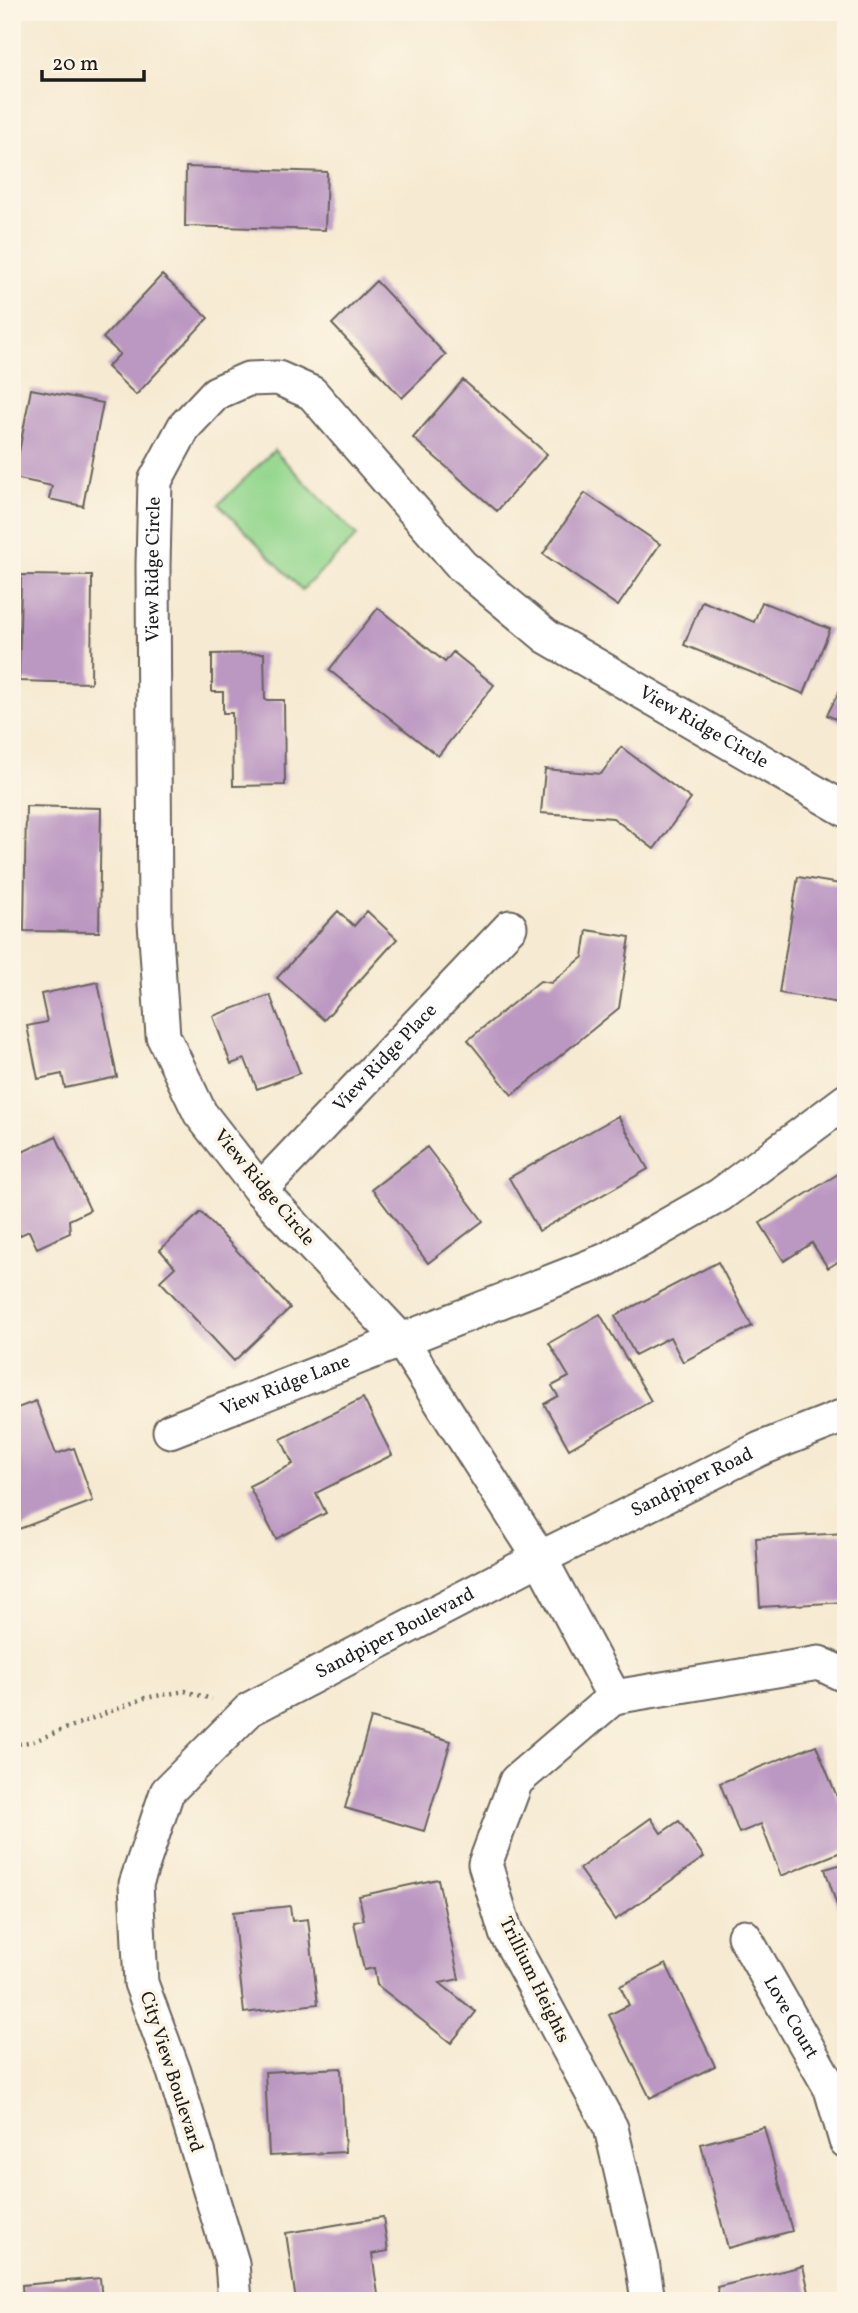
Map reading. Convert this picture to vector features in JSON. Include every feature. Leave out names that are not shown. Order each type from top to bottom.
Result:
[{"type":"street","name":"View Ridge Circle","points":[[540,1558],[402,1341],[260,1190],[200,1113],[163,1036],[155,923],[155,481],[184,427],[216,393],[248,379],[278,378],[312,394],[462,566],[547,637],[846,810]]},
{"type":"street","name":"View Ridge Place","points":[[260,1190],[510,927]]},
{"type":"street","points":[[402,1341],[606,1259],[720,1195],[846,1101]]},
{"type":"street","name":"View Ridge Lane","points":[[170,1432],[402,1341]]},
{"type":"street","name":"Sandpiper Road","points":[[540,1558],[760,1449],[846,1415]]},
{"type":"street","points":[[540,1558],[614,1697],[819,1663],[846,1676]]},
{"type":"street","name":"Sandpiper Boulevard","points":[[250,1709],[540,1558]]},
{"type":"street","name":"Trillium Heights","points":[[614,1697],[516,1781],[485,1864],[506,1933],[611,2128],[642,2262],[648,2301]]},
{"type":"street","name":"City View Boulevard","points":[[235,2301],[232,2263],[174,2072],[141,1983],[136,1884],[167,1792],[250,1709]]},
{"type":"street","name":"Love Court","points":[[744,1936],[831,2089],[846,2141]]},
{"type":"path","points":[[12,1745],[33,1741],[145,1698],[185,1692],[250,1709]]},
{"type":"green space","points":[[274,450],[357,536],[302,590],[219,504]]},
{"type":"building","points":[[186,167],[327,172],[325,230],[185,226]]},
{"type":"building","points":[[162,275],[208,318],[136,395],[107,367],[120,354],[103,338]]},
{"type":"building","points":[[376,281],[446,355],[402,398],[332,324]]},
{"type":"building","points":[[463,380],[547,454],[497,511],[413,438]]},
{"type":"building","points":[[31,389],[103,403],[83,506],[49,499],[52,486],[14,478]]},
{"type":"building","points":[[585,493],[660,544],[618,606],[543,554]]},
{"type":"building","points":[[21,575],[92,576],[91,683],[19,681]]},
{"type":"building","points":[[702,601],[754,622],[762,602],[830,629],[804,694],[684,645]]},
{"type":"building","points":[[378,608],[445,662],[453,652],[494,685],[438,756],[329,670]]},
{"type":"building","points":[[264,653],[265,700],[284,700],[285,785],[233,786],[232,713],[223,713],[223,692],[212,692],[212,654]]},
{"type":"building","points":[[846,678],[846,724],[827,715]]},
{"type":"building","points":[[621,747],[691,799],[654,849],[613,818],[541,813],[545,769],[601,774]]},
{"type":"building","points":[[26,806],[101,808],[99,932],[24,931]]},
{"type":"building","points":[[798,877],[846,885],[846,1004],[779,993]]},
{"type":"building","points":[[338,911],[354,926],[367,911],[397,939],[324,1020],[277,978]]},
{"type":"building","points":[[587,930],[630,937],[619,1008],[512,1095],[468,1040],[540,981],[551,983],[583,957]]},
{"type":"building","points":[[98,982],[117,1077],[65,1088],[62,1074],[38,1079],[27,1026],[47,1022],[41,994]]},
{"type":"building","points":[[270,995],[300,1073],[257,1089],[245,1059],[231,1064],[213,1016]]},
{"type":"building","points":[[618,1116],[648,1169],[539,1231],[509,1178]]},
{"type":"building","points":[[56,1136],[90,1210],[69,1220],[70,1233],[37,1248],[29,1231],[12,1239],[12,1157]]},
{"type":"building","points":[[427,1147],[483,1221],[428,1263],[372,1189]]},
{"type":"building","points":[[846,1169],[846,1257],[828,1268],[812,1243],[784,1261],[760,1223]]},
{"type":"building","points":[[201,1212],[290,1308],[234,1361],[160,1281],[175,1267],[160,1250]]},
{"type":"building","points":[[718,1262],[752,1326],[683,1362],[670,1337],[635,1355],[615,1316]]},
{"type":"building","points":[[600,1314],[651,1401],[569,1449],[544,1404],[558,1396],[552,1386],[569,1377],[549,1343]]},
{"type":"building","points":[[363,1398],[392,1455],[316,1493],[326,1513],[276,1539],[249,1486],[293,1464],[281,1439]]},
{"type":"building","points":[[36,1401],[56,1454],[74,1448],[93,1501],[19,1529],[12,1512],[12,1410]]},
{"type":"building","points":[[846,1533],[846,1602],[760,1607],[756,1538]]},
{"type":"building","points":[[371,1718],[451,1741],[424,1831],[345,1808]]},
{"type":"building","points":[[816,1745],[846,1819],[846,1850],[781,1876],[761,1824],[739,1833],[720,1783]]},
{"type":"building","points":[[651,1818],[661,1833],[679,1821],[704,1857],[615,1920],[579,1869]]},
{"type":"building","points":[[846,1863],[846,1930],[845,1930],[825,1869]]},
{"type":"building","points":[[438,1879],[459,1979],[440,1983],[476,2012],[451,2043],[377,1985],[374,1968],[364,1970],[354,1922],[364,1920],[359,1896]]},
{"type":"building","points":[[290,1906],[292,1921],[308,1919],[318,2004],[244,2013],[233,1912]]},
{"type":"building","points":[[666,1964],[715,2066],[650,2098],[609,2015],[629,2005],[620,1986]]},
{"type":"building","points":[[341,2068],[345,2152],[269,2156],[265,2072]]},
{"type":"building","points":[[764,2127],[792,2231],[728,2248],[701,2144]]},
{"type":"building","points":[[383,2217],[388,2251],[372,2254],[379,2301],[296,2301],[286,2233]]},
{"type":"building","points":[[803,2266],[811,2301],[720,2301],[717,2287]]},
{"type":"building","points":[[100,2278],[102,2301],[23,2301],[22,2285]]}]
